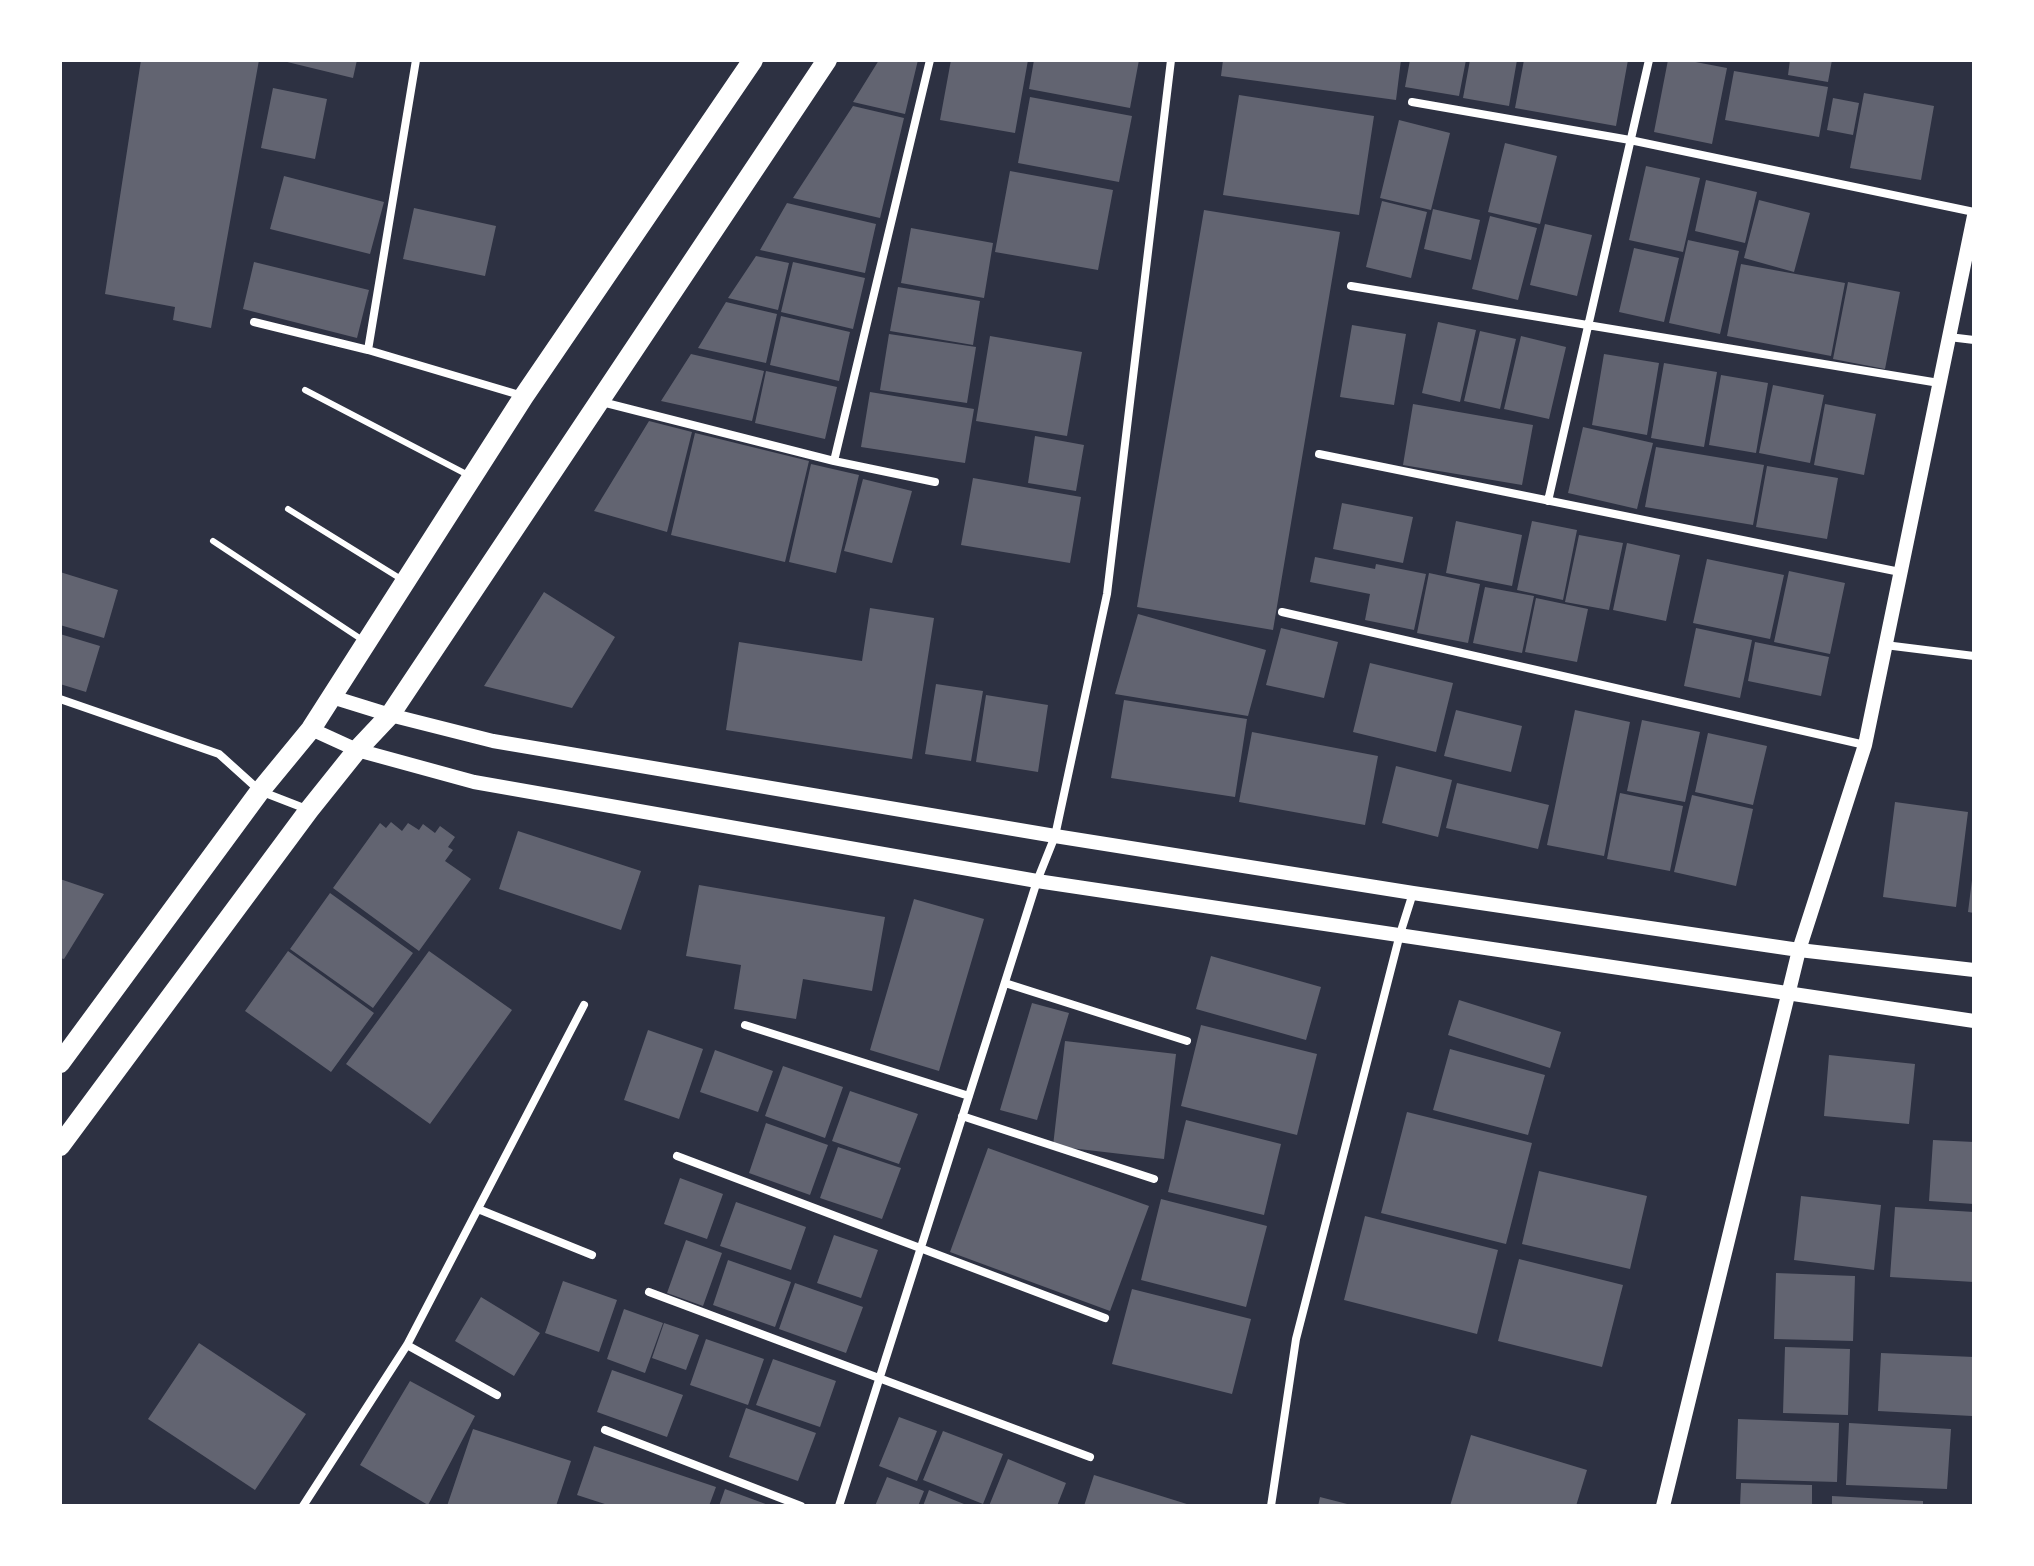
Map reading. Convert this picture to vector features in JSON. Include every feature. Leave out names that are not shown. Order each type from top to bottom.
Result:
[{"type":"main road","points":[[60,1063],[260,791],[311,729],[524,396],[753,60]]},
{"type":"main road","points":[[60,1146],[309,810],[357,750],[390,715],[827,60]]},
{"type":"street","points":[[368,350],[416,60]]},
{"type":"street","points":[[834,461],[930,60]]},
{"type":"street","points":[[839,1506],[1037,881],[1055,836],[1107,594],[1171,60]]},
{"type":"street","points":[[1548,501],[1649,60]]},
{"type":"street","points":[[1412,102],[1630,140],[1974,214],[1865,745],[1799,950],[1663,1506]]},
{"type":"street","points":[[1351,286],[1939,383]]},
{"type":"street","points":[[254,322],[368,350],[524,396]]},
{"type":"street","points":[[1949,337],[1974,340]]},
{"type":"street","points":[[600,401],[834,461],[935,482]]},
{"type":"street","points":[[1319,454],[1900,572]]},
{"type":"street","points":[[1282,612],[1865,745]]},
{"type":"street","points":[[1885,645],[1974,656]]},
{"type":"street","points":[[332,697],[493,741],[1055,836],[1799,950],[1974,970]]},
{"type":"street","points":[[60,699],[219,754],[260,791],[309,810]]},
{"type":"street","points":[[311,729],[357,750],[474,782],[1037,881],[1974,1021]]},
{"type":"street","points":[[1271,1506],[1296,1339],[1413,893]]},
{"type":"street","points":[[1005,983],[1187,1041]]},
{"type":"street","points":[[303,1506],[407,1345],[584,1005]]},
{"type":"street","points":[[745,1025],[969,1096]]},
{"type":"street","points":[[962,1116],[1154,1179]]},
{"type":"street","points":[[677,1156],[1105,1318]]},
{"type":"street","points":[[478,1209],[592,1255]]},
{"type":"street","points":[[649,1292],[1090,1457]]},
{"type":"street","points":[[407,1345],[497,1395]]},
{"type":"street","points":[[605,1430],[801,1506]]},
{"type":"lane","points":[[305,390],[473,477]]},
{"type":"lane","points":[[288,509],[406,582]]},
{"type":"lane","points":[[213,541],[367,644]]},
{"type":"building","points":[[141,60],[259,60],[211,328],[173,320],[175,307],[105,294]]},
{"type":"building","points":[[279,60],[357,60],[353,78]]},
{"type":"building","points":[[879,60],[918,60],[905,114],[853,102]]},
{"type":"building","points":[[951,60],[1028,60],[1015,133],[940,120]]},
{"type":"building","points":[[1034,60],[1139,60],[1130,108],[1029,89]]},
{"type":"building","points":[[1223,60],[1401,60],[1396,100],[1221,76]]},
{"type":"building","points":[[1410,60],[1466,60],[1459,96],[1405,87]]},
{"type":"building","points":[[1470,60],[1517,60],[1509,106],[1463,98]]},
{"type":"building","points":[[1524,60],[1628,60],[1616,126],[1515,108]]},
{"type":"building","points":[[1668,60],[1727,68],[1712,144],[1654,132]]},
{"type":"building","points":[[1790,60],[1832,60],[1828,82],[1788,75]]},
{"type":"building","points":[[1734,71],[1828,87],[1819,137],[1725,120]]},
{"type":"building","points":[[273,88],[327,99],[315,159],[261,148]]},
{"type":"building","points":[[1864,93],[1934,106],[1921,180],[1850,168]]},
{"type":"building","points":[[1239,95],[1374,116],[1359,215],[1223,195]]},
{"type":"building","points":[[1030,97],[1132,116],[1119,182],[1018,163]]},
{"type":"building","points":[[1833,98],[1859,103],[1853,135],[1827,130]]},
{"type":"building","points":[[853,106],[904,118],[880,218],[793,198]]},
{"type":"building","points":[[1399,120],[1450,133],[1431,210],[1380,198]]},
{"type":"building","points":[[1505,143],[1557,156],[1540,224],[1488,212]]},
{"type":"building","points":[[1646,166],[1700,178],[1683,252],[1629,240]]},
{"type":"building","points":[[1010,171],[1113,190],[1098,270],[995,252]]},
{"type":"building","points":[[284,176],[384,202],[370,254],[270,229]]},
{"type":"building","points":[[1706,180],[1757,192],[1745,243],[1695,231]]},
{"type":"building","points":[[1759,200],[1810,213],[1794,272],[1744,258]]},
{"type":"building","points":[[1382,201],[1427,212],[1411,278],[1366,267]]},
{"type":"building","points":[[787,203],[876,224],[865,273],[760,250]]},
{"type":"building","points":[[414,208],[496,226],[485,276],[403,259]]},
{"type":"building","points":[[1433,209],[1480,220],[1471,260],[1424,249]]},
{"type":"building","points":[[1204,210],[1340,232],[1273,630],[1137,607]]},
{"type":"building","points":[[1490,216],[1537,228],[1518,300],[1472,289]]},
{"type":"building","points":[[1545,224],[1592,235],[1577,296],[1530,285]]},
{"type":"building","points":[[911,228],[993,243],[984,298],[901,283]]},
{"type":"building","points":[[1688,240],[1739,251],[1720,334],[1669,323]]},
{"type":"building","points":[[1634,248],[1679,258],[1664,322],[1619,312]]},
{"type":"building","points":[[756,256],[789,263],[778,310],[728,298]]},
{"type":"building","points":[[254,262],[369,290],[357,338],[243,309]]},
{"type":"building","points":[[793,262],[865,278],[853,329],[781,312]]},
{"type":"building","points":[[1741,264],[1845,283],[1831,356],[1727,336]]},
{"type":"building","points":[[1848,282],[1900,292],[1885,369],[1833,359]]},
{"type":"building","points":[[898,287],[980,301],[973,345],[890,331]]},
{"type":"building","points":[[726,302],[777,314],[766,363],[698,348]]},
{"type":"building","points":[[781,316],[850,332],[839,381],[770,365]]},
{"type":"building","points":[[1438,322],[1476,330],[1460,402],[1422,393]]},
{"type":"building","points":[[1352,325],[1406,334],[1394,405],[1340,397]]},
{"type":"building","points":[[1480,331],[1516,339],[1500,409],[1464,401]]},
{"type":"building","points":[[889,334],[976,347],[967,403],[880,390]]},
{"type":"building","points":[[990,336],[1082,352],[1067,436],[976,421]]},
{"type":"building","points":[[1521,336],[1566,347],[1549,419],[1504,409]]},
{"type":"building","points":[[691,354],[764,371],[752,421],[661,401]]},
{"type":"building","points":[[1604,354],[1659,363],[1647,435],[1592,425]]},
{"type":"building","points":[[1664,363],[1717,372],[1704,447],[1651,438]]},
{"type":"building","points":[[766,371],[837,387],[825,439],[755,423]]},
{"type":"building","points":[[1721,375],[1768,383],[1756,453],[1709,445]]},
{"type":"building","points":[[1773,385],[1824,395],[1810,463],[1759,453]]},
{"type":"building","points":[[870,392],[974,409],[965,463],[861,447]]},
{"type":"building","points":[[1413,404],[1533,425],[1522,485],[1403,465]]},
{"type":"building","points":[[1825,404],[1876,414],[1864,475],[1814,465]]},
{"type":"building","points":[[649,421],[692,432],[667,532],[594,511]]},
{"type":"building","points":[[1583,427],[1653,443],[1637,509],[1568,493]]},
{"type":"building","points":[[695,433],[809,461],[785,562],[671,535]]},
{"type":"building","points":[[1035,436],[1084,445],[1076,491],[1028,483]]},
{"type":"building","points":[[1656,447],[1764,465],[1753,525],[1645,507]]},
{"type":"building","points":[[811,464],[859,475],[836,573],[789,562]]},
{"type":"building","points":[[1767,466],[1838,478],[1827,539],[1756,527]]},
{"type":"building","points":[[973,478],[1081,497],[1070,563],[961,545]]},
{"type":"building","points":[[863,479],[912,491],[892,563],[844,551]]},
{"type":"building","points":[[1342,503],[1413,517],[1403,563],[1333,549]]},
{"type":"building","points":[[1456,521],[1522,535],[1512,586],[1446,573]]},
{"type":"building","points":[[1532,521],[1577,530],[1563,600],[1517,590]]},
{"type":"building","points":[[1579,535],[1623,543],[1609,610],[1565,602]]},
{"type":"building","points":[[1627,543],[1680,555],[1666,621],[1613,610]]},
{"type":"building","points":[[1315,557],[1375,569],[1376,564],[1426,574],[1414,630],[1365,620],[1370,594],[1310,582]]},
{"type":"building","points":[[1707,559],[1784,575],[1770,639],[1693,623]]},
{"type":"building","points":[[1789,571],[1845,583],[1830,654],[1774,642]]},
{"type":"building","points":[[60,572],[118,590],[104,638],[60,625]]},
{"type":"building","points":[[1429,573],[1480,584],[1468,643],[1417,633]]},
{"type":"building","points":[[1485,587],[1534,596],[1522,653],[1473,643]]},
{"type":"building","points":[[544,592],[615,637],[572,708],[484,686]]},
{"type":"building","points":[[1536,598],[1588,609],[1577,662],[1525,652]]},
{"type":"building","points":[[870,608],[934,618],[912,759],[726,730],[739,642],[862,661]]},
{"type":"building","points":[[1138,614],[1266,650],[1248,716],[1115,694]]},
{"type":"building","points":[[1281,628],[1338,642],[1324,698],[1266,685]]},
{"type":"building","points":[[1696,628],[1752,640],[1740,698],[1684,686]]},
{"type":"building","points":[[60,634],[100,646],[86,692],[60,684]]},
{"type":"building","points":[[1755,642],[1829,657],[1821,696],[1748,681]]},
{"type":"building","points":[[1370,663],[1453,683],[1436,752],[1353,732]]},
{"type":"building","points":[[936,684],[983,691],[971,761],[925,754]]},
{"type":"building","points":[[986,695],[1048,705],[1038,772],[976,762]]},
{"type":"building","points":[[1124,700],[1247,719],[1235,797],[1111,778]]},
{"type":"building","points":[[1456,710],[1522,726],[1511,772],[1444,756]]},
{"type":"building","points":[[1575,710],[1630,722],[1604,856],[1547,845]]},
{"type":"building","points":[[1642,720],[1700,732],[1685,802],[1627,791]]},
{"type":"building","points":[[1252,732],[1378,756],[1365,825],[1239,802]]},
{"type":"building","points":[[1708,733],[1767,746],[1753,805],[1695,792]]},
{"type":"building","points":[[1396,766],[1452,780],[1438,837],[1382,823]]},
{"type":"building","points":[[1457,783],[1549,805],[1538,849],[1446,828]]},
{"type":"building","points":[[1620,793],[1683,806],[1670,871],[1607,859]]},
{"type":"building","points":[[1692,795],[1753,809],[1736,886],[1674,872]]},
{"type":"building","points":[[1895,802],[1968,812],[1956,907],[1883,897]]},
{"type":"building","points":[[391,822],[402,831],[408,823],[419,830],[423,824],[435,833],[440,826],[455,837],[448,847],[453,850],[445,861],[471,879],[419,951],[333,888],[380,823],[386,828]]},
{"type":"building","points":[[518,831],[641,871],[621,930],[499,889]]},
{"type":"building","points":[[60,879],[104,894],[64,959],[60,958]]},
{"type":"building","points":[[1974,881],[1974,913],[1968,912]]},
{"type":"building","points":[[699,885],[885,917],[872,991],[803,979],[796,1019],[734,1009],[741,965],[686,956]]},
{"type":"building","points":[[330,893],[413,953],[373,1008],[290,949]]},
{"type":"building","points":[[914,899],[984,919],[939,1071],[870,1050]]},
{"type":"building","points":[[288,951],[374,1013],[331,1072],[245,1011]]},
{"type":"building","points":[[429,951],[512,1010],[430,1124],[346,1064]]},
{"type":"building","points":[[1211,956],[1321,987],[1306,1040],[1196,1009]]},
{"type":"building","points":[[1459,1000],[1561,1032],[1550,1068],[1448,1035]]},
{"type":"building","points":[[1032,1003],[1069,1013],[1037,1120],[1000,1110]]},
{"type":"building","points":[[1201,1025],[1317,1054],[1297,1135],[1181,1106]]},
{"type":"building","points":[[648,1030],[703,1049],[679,1119],[624,1100]]},
{"type":"building","points":[[1065,1041],[1176,1054],[1164,1159],[1053,1146]]},
{"type":"building","points":[[1450,1049],[1545,1075],[1528,1135],[1433,1110]]},
{"type":"building","points":[[715,1050],[773,1071],[758,1112],[700,1092]]},
{"type":"building","points":[[1829,1055],[1915,1064],[1909,1124],[1824,1116]]},
{"type":"building","points":[[783,1066],[843,1087],[825,1138],[765,1116]]},
{"type":"building","points":[[850,1091],[918,1114],[899,1164],[832,1141]]},
{"type":"building","points":[[1407,1112],[1532,1143],[1506,1244],[1381,1213]]},
{"type":"building","points":[[1186,1120],[1281,1144],[1264,1215],[1168,1192]]},
{"type":"building","points":[[766,1123],[828,1145],[810,1195],[749,1173]]},
{"type":"building","points":[[1933,1140],[1974,1142],[1974,1204],[1929,1201]]},
{"type":"building","points":[[838,1147],[901,1168],[882,1219],[820,1198]]},
{"type":"building","points":[[988,1148],[1149,1206],[1110,1311],[950,1252]]},
{"type":"building","points":[[1539,1171],[1647,1196],[1630,1269],[1522,1244]]},
{"type":"building","points":[[680,1178],[723,1194],[707,1239],[664,1224]]},
{"type":"building","points":[[1801,1196],[1881,1205],[1874,1270],[1794,1260]]},
{"type":"building","points":[[1161,1199],[1267,1226],[1246,1307],[1141,1280]]},
{"type":"building","points":[[736,1202],[806,1227],[791,1270],[720,1246]]},
{"type":"building","points":[[1895,1207],[1974,1212],[1974,1282],[1890,1277]]},
{"type":"building","points":[[1365,1216],[1498,1250],[1477,1334],[1344,1300]]},
{"type":"building","points":[[834,1235],[878,1250],[861,1298],[817,1283]]},
{"type":"building","points":[[686,1240],[722,1253],[703,1306],[667,1293]]},
{"type":"building","points":[[1519,1259],[1623,1285],[1602,1367],[1498,1341]]},
{"type":"building","points":[[728,1260],[791,1282],[775,1327],[713,1305]]},
{"type":"building","points":[[1776,1273],[1855,1276],[1853,1341],[1774,1339]]},
{"type":"building","points":[[563,1281],[617,1300],[599,1352],[545,1333]]},
{"type":"building","points":[[795,1283],[863,1307],[846,1353],[779,1329]]},
{"type":"building","points":[[1132,1289],[1251,1319],[1232,1394],[1112,1364]]},
{"type":"building","points":[[481,1297],[540,1333],[514,1376],[455,1341]]},
{"type":"building","points":[[624,1309],[663,1323],[645,1373],[607,1359]]},
{"type":"building","points":[[664,1323],[699,1335],[686,1370],[652,1358]]},
{"type":"building","points":[[706,1339],[764,1359],[748,1405],[690,1385]]},
{"type":"building","points":[[199,1343],[306,1414],[255,1490],[148,1419]]},
{"type":"building","points":[[1785,1347],[1850,1349],[1848,1415],[1783,1413]]},
{"type":"building","points":[[1881,1353],[1974,1357],[1972,1416],[1878,1411]]},
{"type":"building","points":[[773,1359],[836,1381],[820,1427],[756,1405]]},
{"type":"building","points":[[612,1370],[683,1395],[667,1437],[597,1412]]},
{"type":"building","points":[[410,1381],[475,1416],[428,1505],[360,1465]]},
{"type":"building","points":[[746,1408],[816,1433],[798,1481],[729,1457]]},
{"type":"building","points":[[899,1417],[937,1431],[917,1481],[879,1466]]},
{"type":"building","points":[[1738,1419],[1839,1423],[1837,1482],[1736,1479]]},
{"type":"building","points":[[1849,1423],[1951,1429],[1947,1489],[1846,1485]]},
{"type":"building","points":[[473,1429],[571,1461],[556,1506],[447,1506]]},
{"type":"building","points":[[943,1431],[1003,1454],[983,1504],[923,1480]]},
{"type":"building","points":[[1471,1435],[1587,1470],[1576,1506],[1450,1506]]},
{"type":"building","points":[[594,1446],[716,1487],[709,1506],[611,1506],[577,1495]]},
{"type":"building","points":[[1008,1459],[1066,1483],[1057,1506],[989,1506]]},
{"type":"building","points":[[1094,1475],[1190,1505],[1190,1506],[1084,1506]]},
{"type":"building","points":[[887,1477],[924,1491],[918,1506],[875,1506]]},
{"type":"building","points":[[1741,1483],[1812,1485],[1812,1506],[1740,1506]]},
{"type":"building","points":[[725,1489],[771,1506],[719,1506]]},
{"type":"building","points":[[929,1490],[969,1506],[923,1506]]},
{"type":"building","points":[[1832,1496],[1923,1501],[1923,1506],[1832,1506]]},
{"type":"building","points":[[1320,1497],[1351,1505],[1351,1506],[1318,1506]]}]
